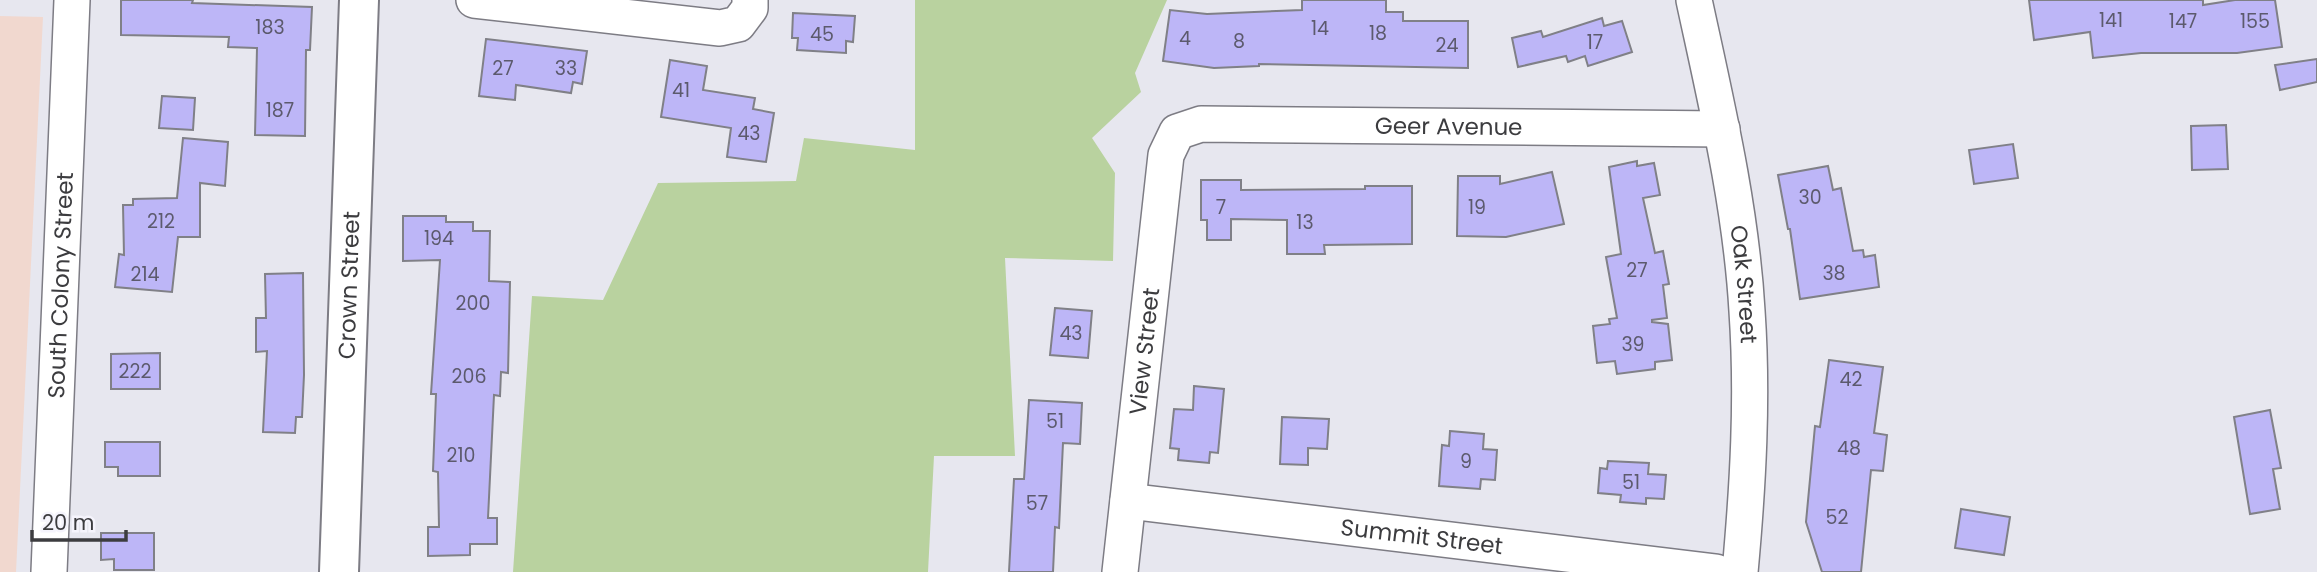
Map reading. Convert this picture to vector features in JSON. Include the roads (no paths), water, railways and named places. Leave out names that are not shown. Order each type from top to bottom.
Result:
[{"type":"street","name":"South Colony Street","points":[[49,572],[72,0]]},
{"type":"street","name":"Crown Street","points":[[339,572],[359,0]]},
{"type":"street","points":[[474,0],[720,28],[738,24],[750,8],[750,0]]},
{"type":"street","name":"Oak Street","points":[[1694,0],[1722,129],[1738,225],[1747,309],[1750,395],[1748,477],[1740,572]]},
{"type":"street","name":"Geer Avenue","points":[[1177,132],[1201,124],[1722,129]]},
{"type":"street","name":"View Street","points":[[1120,572],[1166,155],[1177,132]]},
{"type":"street","name":"Summit Street","points":[[1128,501],[1716,572]]}]
